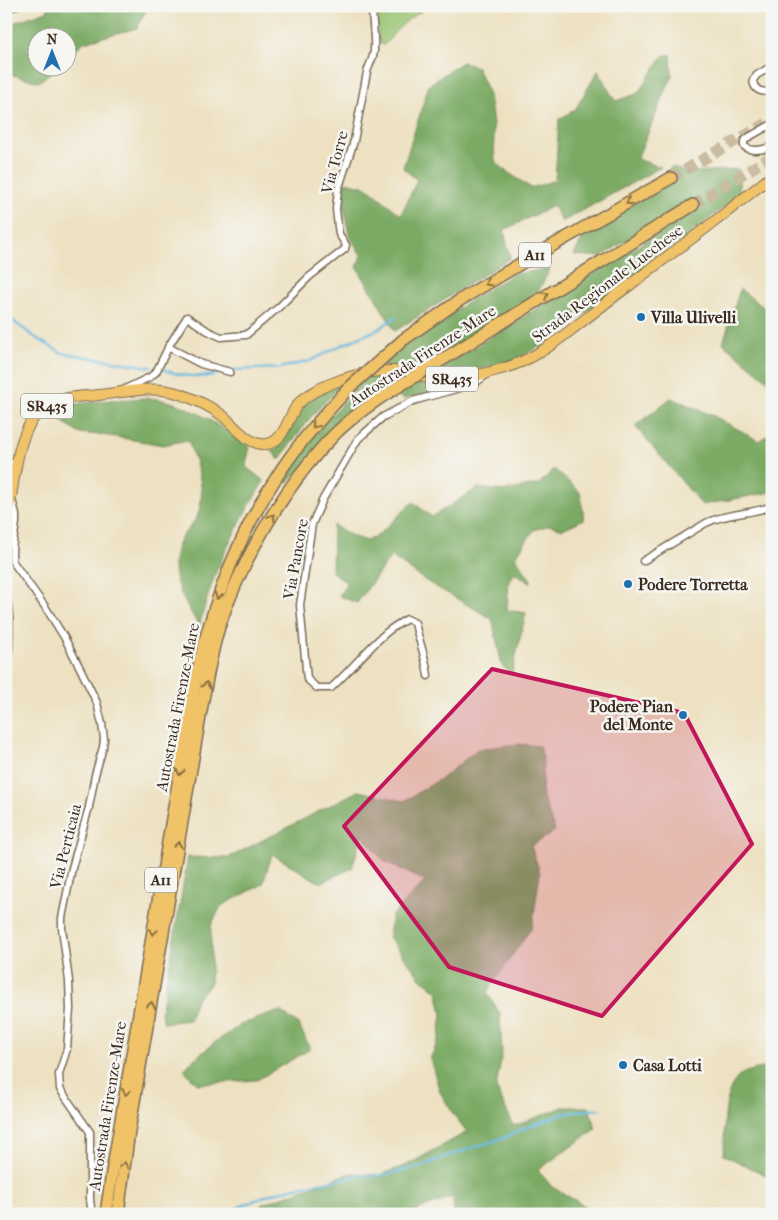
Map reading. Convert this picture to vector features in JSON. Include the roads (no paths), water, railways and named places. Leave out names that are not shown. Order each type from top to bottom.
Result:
[{"type":"highway","name":"Autostrada Firenze-Mare","points":[[106,1214],[195,683],[208,625],[229,567],[255,512],[284,465],[310,431],[348,389],[403,340],[460,300],[671,178]]},
{"type":"highway","name":"Autostrada Firenze-Mare","points":[[118,1214],[129,1131],[209,666],[219,628],[235,586],[265,528],[297,478],[323,446],[345,424],[386,394],[692,205]]},
{"type":"main road","name":"Strada Regionale Lucchese","points":[[6,521],[12,501],[22,442],[28,427],[48,405],[65,399],[141,390],[162,390],[181,394],[222,415],[255,443],[269,444],[281,436],[298,404],[315,391],[337,381],[379,370],[402,372],[443,380],[464,378],[520,363],[553,344],[772,176]]},
{"type":"main road","points":[[6,602],[9,621],[9,647],[6,664]]},
{"type":"street","points":[[6,9],[16,6]]},
{"type":"street","name":"Via Torre","points":[[168,347],[187,317],[221,337],[246,335],[279,307],[309,277],[345,249],[346,245],[339,234],[338,227],[336,209],[338,190],[354,141],[369,63],[374,55],[372,6]]},
{"type":"street","points":[[772,66],[756,75],[753,80],[754,86],[758,90],[772,91]]},
{"type":"street","points":[[772,124],[747,138],[744,144],[746,148],[750,149],[772,147]]},
{"type":"street","points":[[115,393],[153,375],[168,347],[201,364],[230,372]]},
{"type":"street","name":"Via Pancore","points":[[428,676],[426,661],[418,640],[415,623],[407,619],[388,631],[331,688],[318,688],[306,679],[300,605],[312,524],[323,499],[358,439],[383,417],[413,401],[474,384],[489,372]]},
{"type":"street","points":[[6,460],[17,468]]},
{"type":"street","name":"Via Perticaia","points":[[12,501],[16,515],[12,547],[13,562],[46,608],[81,670],[97,704],[104,739],[89,807],[72,868],[62,918],[70,1009],[67,1049],[59,1074],[60,1089],[90,1132],[90,1200],[92,1214]]},
{"type":"street","points":[[643,561],[716,518],[772,506]]},
{"type":"waterway","points":[[6,316],[36,338],[62,353],[151,367]]},
{"type":"waterway","points":[[232,370],[280,368],[310,361],[379,329],[395,317]]},
{"type":"waterway","points":[[162,369],[176,374],[192,376],[208,376],[222,372]]},
{"type":"waterway","points":[[224,1214],[265,1196],[292,1188],[361,1175],[377,1176],[420,1167],[444,1157],[506,1137],[563,1114],[601,1109]]},
{"type":"tunnel","points":[[671,178],[772,120]]},
{"type":"tunnel","points":[[693,205],[772,156]]},
{"type":"place","name":"Villa Ulivelli","points":[[641,317]]},
{"type":"place","name":"Podere Torretta","points":[[628,584]]},
{"type":"place","name":"Podere Pian del Monte","points":[[683,715]]},
{"type":"place","name":"Casa Lotti","points":[[623,1065]]}]
